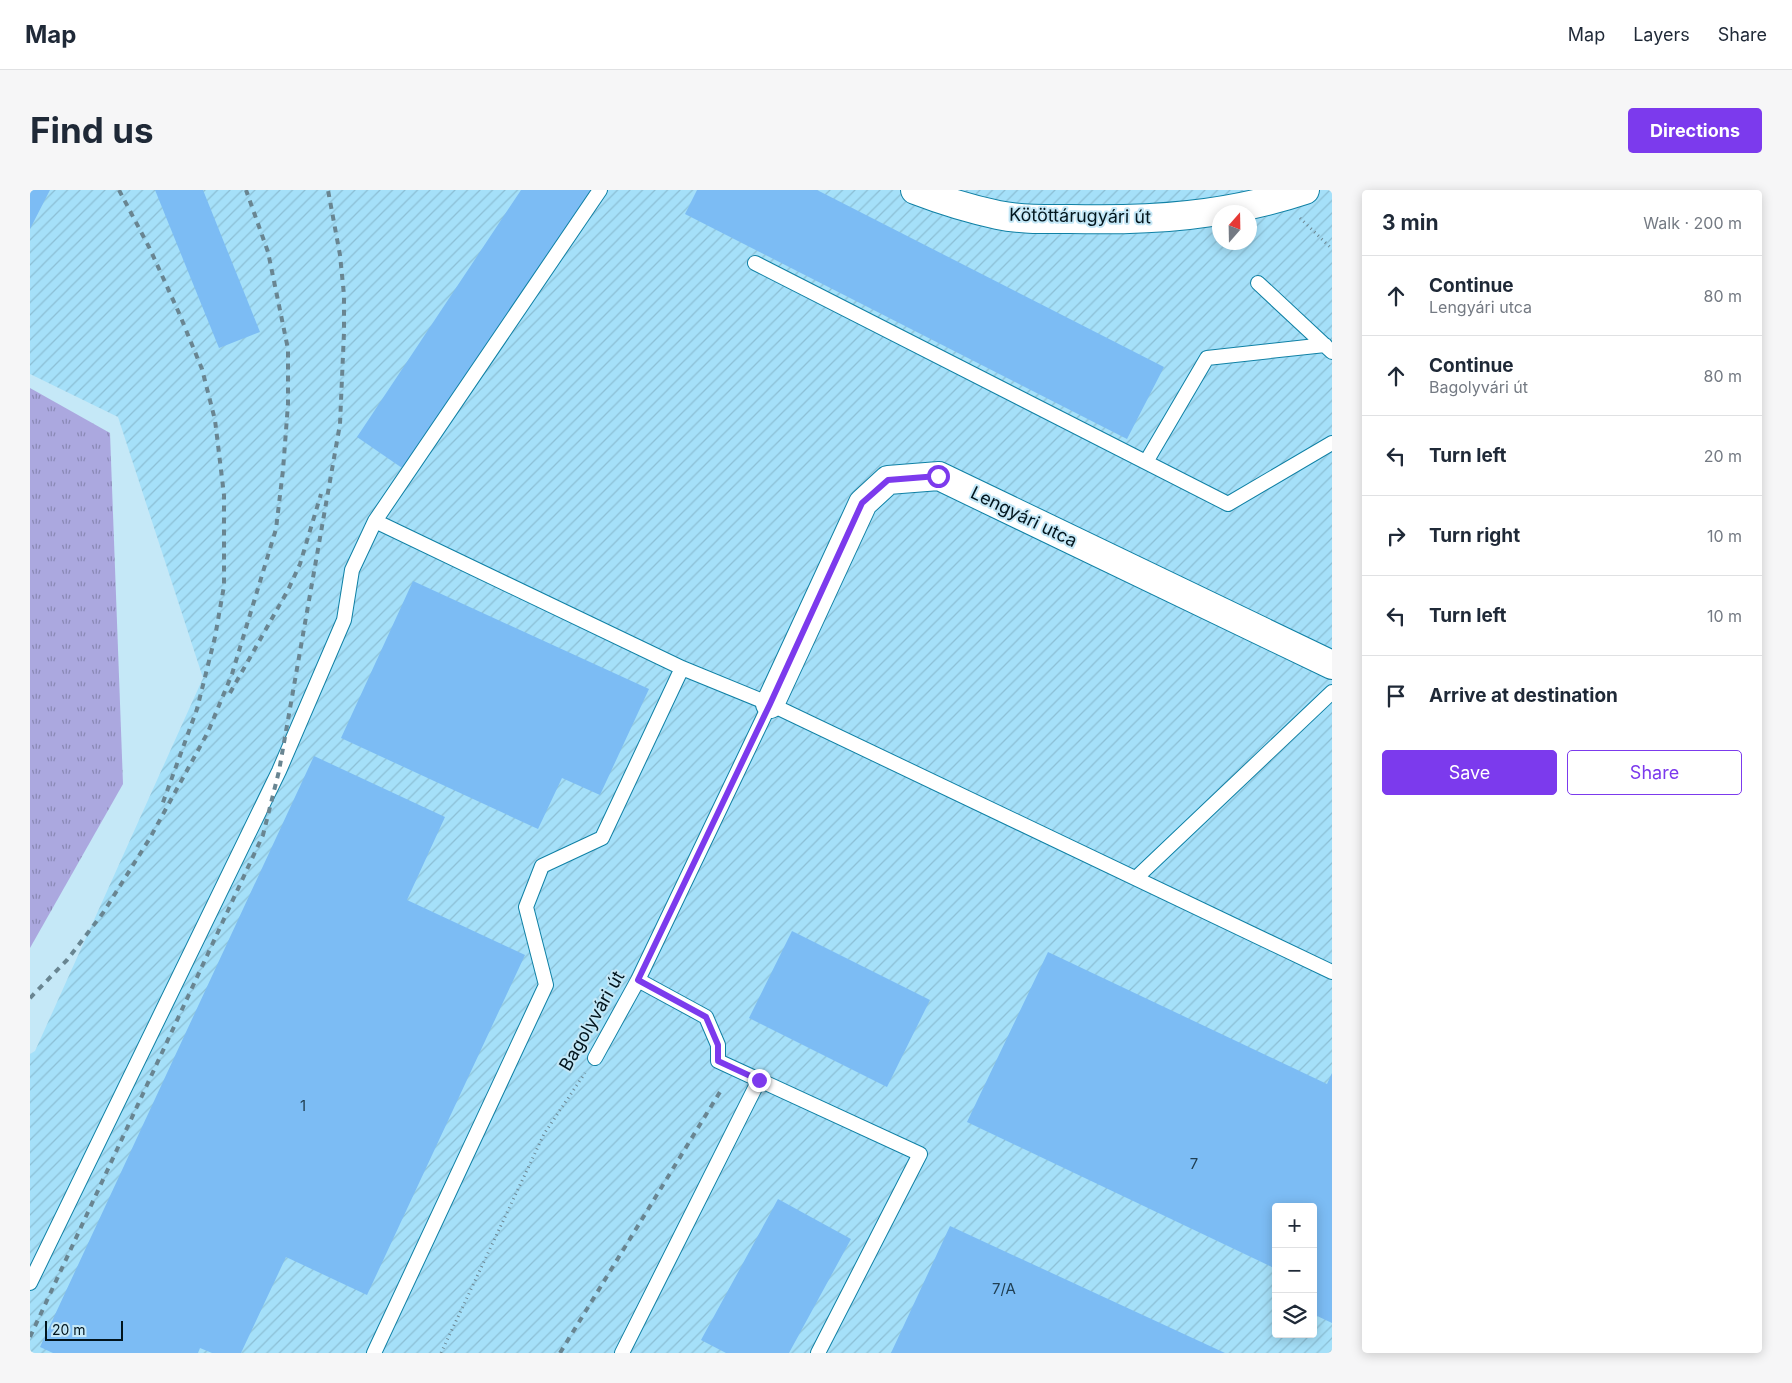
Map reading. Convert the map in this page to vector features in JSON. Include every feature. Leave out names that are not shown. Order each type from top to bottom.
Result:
[{"type":"street","name":"Kötöttárugyári út","points":[[915,190],[999,215],[1043,219],[1129,220],[1219,212],[1272,201],[1305,190]]},
{"type":"street","name":"Lengyári utca","points":[[770,704],[862,503],[888,480],[938,476],[1332,665]]},
{"type":"lane","points":[[30,1283],[279,771],[344,620],[352,570],[375,520],[600,190]]},
{"type":"lane","points":[[755,262],[1228,504],[1332,443]]},
{"type":"lane","points":[[1258,283],[1328,349]]},
{"type":"lane","points":[[1146,462],[1206,358],[1328,349]]},
{"type":"lane","points":[[375,520],[682,668],[770,704],[1332,972]]},
{"type":"lane","points":[[374,1353],[546,985],[526,907],[542,866],[602,838],[682,668]]},
{"type":"lane","points":[[1136,878],[1332,692]]},
{"type":"lane","name":"Bagolyvári út","points":[[595,1058],[638,980],[770,704]]},
{"type":"lane","points":[[638,980],[706,1017],[718,1045],[718,1061],[920,1154],[818,1353]]},
{"type":"lane","points":[[622,1353],[759,1080]]},
{"type":"path","points":[[1272,201],[1294,212],[1332,249]]},
{"type":"path","name":"Bagolyvári út","points":[[441,1353],[544,1134],[595,1058]]},
{"type":"shaded area","points":[[30,190],[1332,190],[1332,1353],[30,1353],[30,1054],[35,1051],[203,678],[118,417],[30,374]]},
{"type":"green space","points":[[30,388],[110,433],[123,784],[30,948]]},
{"type":"building","points":[[30,190],[50,190],[30,229]]},
{"type":"building","points":[[155,190],[203,190],[260,332],[219,348]]},
{"type":"building","points":[[521,190],[591,190],[405,470],[357,437]]},
{"type":"building","points":[[697,190],[817,190],[1164,367],[1127,439],[685,214]]},
{"type":"building","points":[[413,581],[649,689],[600,795],[562,778],[538,829],[341,738]]},
{"type":"building","points":[[314,756],[445,817],[407,900],[525,955],[367,1295],[286,1257],[241,1353],[212,1353],[200,1348],[198,1353],[53,1353],[40,1347]]},
{"type":"building","points":[[792,931],[930,1000],[887,1087],[749,1018]]},
{"type":"building","points":[[1048,952],[1327,1084],[1332,1073],[1332,1323],[1317,1316],[1317,1203],[1272,1203],[1272,1267],[967,1122]]},
{"type":"building","points":[[778,1199],[851,1239],[789,1353],[726,1353],[701,1340]]},
{"type":"building","points":[[950,1226],[1225,1353],[891,1353]]},
{"type":"railway","points":[[119,190],[150,249],[202,369],[215,420],[224,495],[224,586],[215,637],[197,709],[162,805]]},
{"type":"railway","points":[[30,998],[67,960],[103,913],[150,838],[208,732],[232,674],[276,529],[288,404],[288,349],[268,252],[246,190]]},
{"type":"railway","points":[[30,1337],[263,835],[279,771],[340,424],[344,295],[340,255],[328,190]]},
{"type":"railway","points":[[230,693],[288,590],[300,564],[321,494]]},
{"type":"railway","points":[[560,1353],[723,1087]]},
{"type":"route","points":[[759,1080],[718,1061],[718,1045],[706,1017],[638,980],[770,704],[862,503],[888,480],[938,476]]}]
